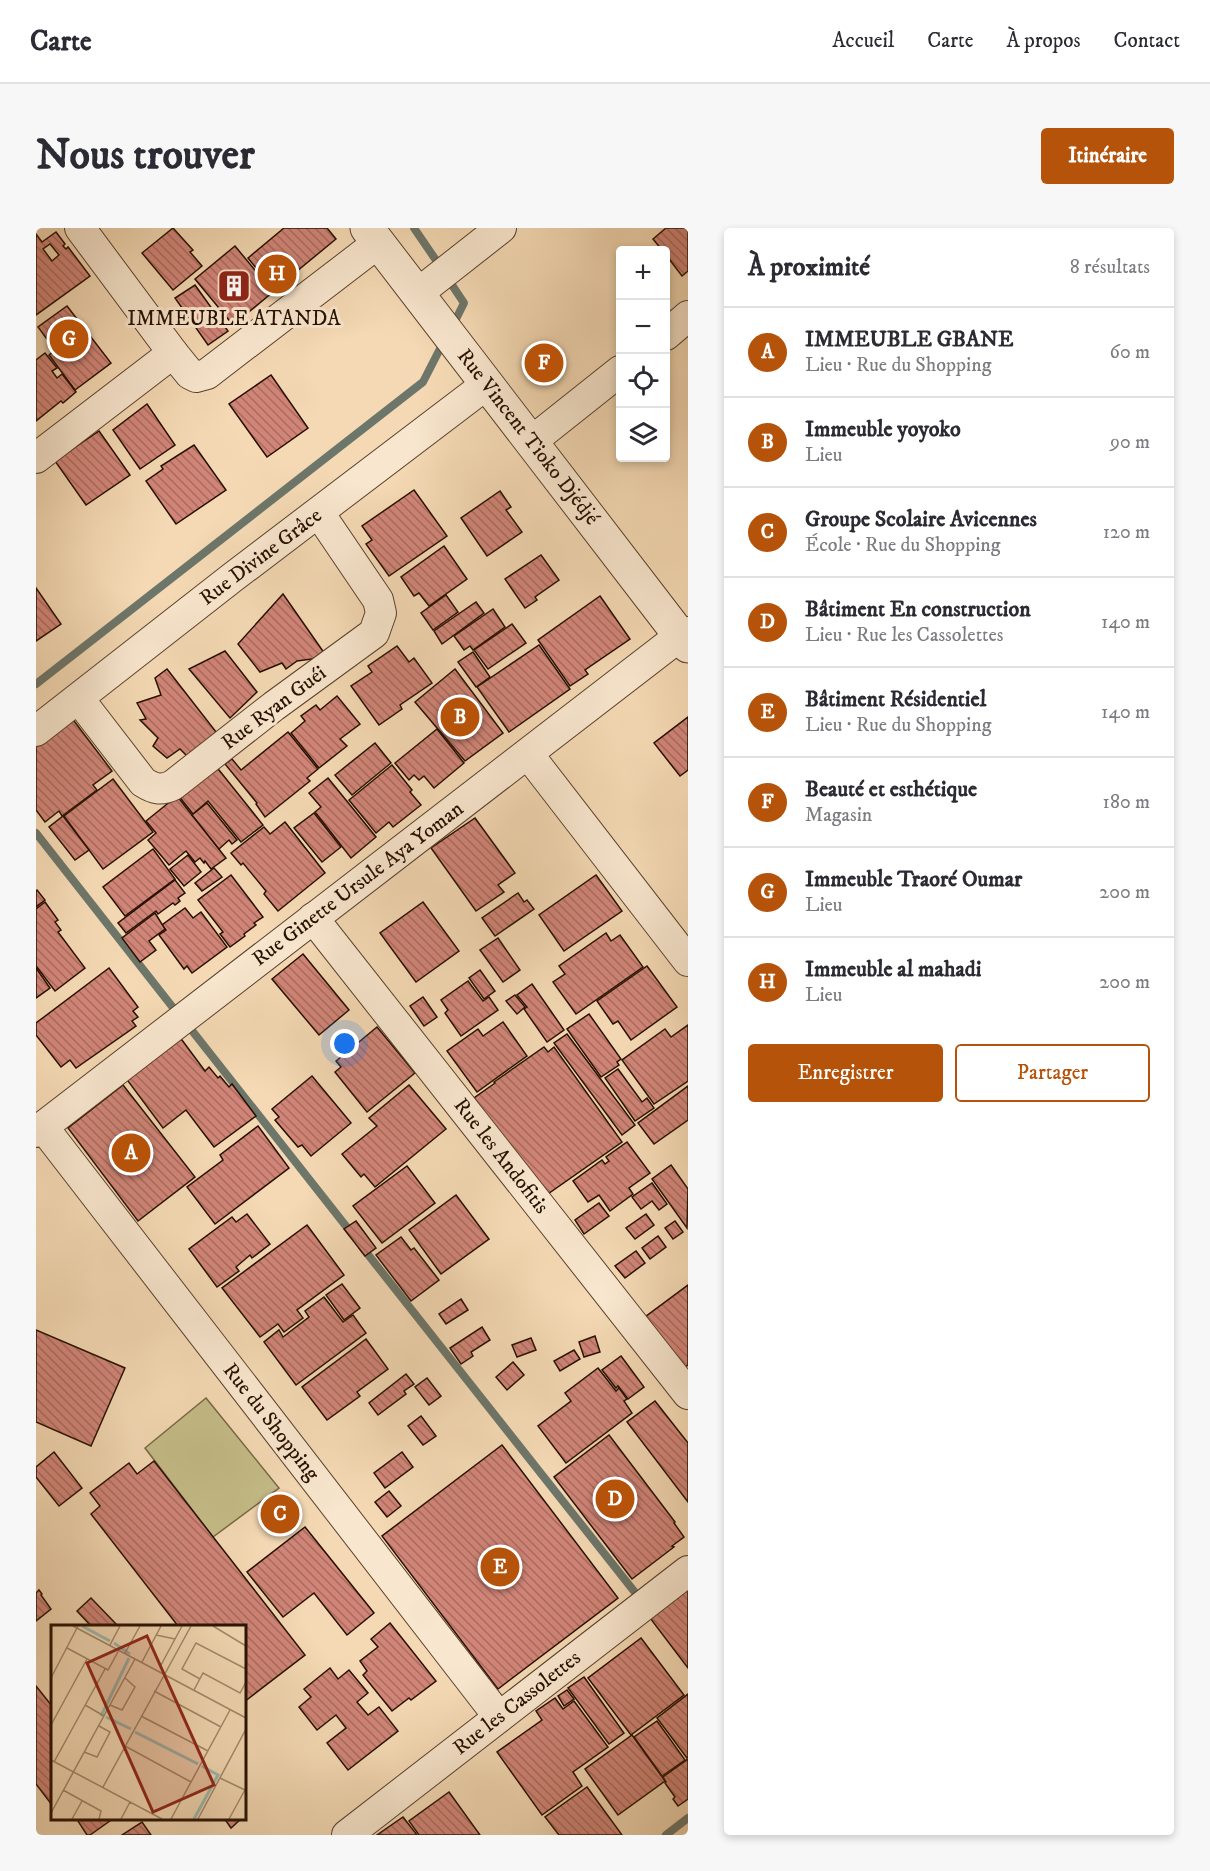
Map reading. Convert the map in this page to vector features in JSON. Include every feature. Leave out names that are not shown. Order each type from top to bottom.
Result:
[{"type":"street","points":[[80,228],[173,353],[190,374],[196,377],[207,374],[373,236]]},
{"type":"street","points":[[417,294],[501,228]]},
{"type":"street","name":"Rue Vincent Tioko Djédjé","points":[[373,236],[685,638]]},
{"type":"street","points":[[670,331],[688,316]]},
{"type":"street","points":[[36,458],[173,353]]},
{"type":"street","points":[[532,441],[616,375]]},
{"type":"street","name":"Rue Divine Grâce","points":[[36,731],[487,384]]},
{"type":"street","name":"Rue Ryan Guéi","points":[[79,699],[143,782],[151,787],[166,788],[374,633],[381,613],[378,600],[319,513]]},
{"type":"street","name":"Rue Ginette Ursule Aya Yoman","points":[[40,1129],[528,754],[685,638]]},
{"type":"street","points":[[528,754],[688,961]]},
{"type":"street","name":"Rue les Andofitis","points":[[313,918],[688,1394]]},
{"type":"street","name":"Rue du Shopping","points":[[40,1129],[499,1717]]},
{"type":"street","name":"Rue les Cassolettes","points":[[347,1835],[688,1571]]},
{"type":"shaded area","points":[[206,1398],[279,1488],[213,1537],[145,1448]]},
{"type":"building","points":[[173,228],[193,250],[190,252],[202,266],[173,290],[142,253]]},
{"type":"building","points":[[284,228],[327,228],[336,239],[274,290],[248,258]]},
{"type":"building","points":[[666,228],[688,228],[688,271],[682,276],[670,260],[670,246],[659,246],[653,239]]},
{"type":"building","points":[[56,232],[65,244],[63,246],[66,249],[68,247],[90,276],[36,315],[36,234],[42,242]],"holes":[[[50,244],[59,255],[52,261],[43,249]]]},
{"type":"building","name":"IMMEUBLE ATANDA","points":[[235,246],[273,292],[233,325],[195,279]]},
{"type":"building","points":[[195,285],[228,331],[208,345],[175,298]]},
{"type":"building","points":[[67,306],[111,363],[75,390],[49,355],[55,350],[38,327]]},
{"type":"building","points":[[45,353],[57,368],[52,371],[57,378],[62,374],[76,392],[36,421],[36,360]]},
{"type":"building","points":[[271,375],[308,428],[267,457],[229,404]]},
{"type":"building","points":[[147,404],[175,445],[140,469],[113,430]]},
{"type":"building","points":[[99,431],[130,475],[86,505],[55,461]]},
{"type":"building","points":[[194,445],[226,490],[176,524],[146,481],[163,469],[161,466]]},
{"type":"building","points":[[414,490],[447,536],[389,576],[366,544],[372,540],[362,526]]},
{"type":"building","points":[[500,491],[511,507],[506,510],[522,532],[487,556],[461,518]]},
{"type":"building","points":[[444,546],[467,579],[429,606],[419,593],[414,596],[401,577]]},
{"type":"building","points":[[541,555],[559,580],[535,597],[537,600],[525,608],[505,579]]},
{"type":"building","points":[[36,588],[61,624],[36,641]]},
{"type":"building","points":[[283,594],[327,657],[297,661],[286,669],[282,663],[260,672],[238,644]]},
{"type":"building","points":[[446,595],[458,612],[433,630],[421,613]]},
{"type":"building","points":[[600,596],[630,639],[585,670],[588,674],[570,686],[538,640]]},
{"type":"building","points":[[476,602],[484,613],[442,644],[434,631]]},
{"type":"building","points":[[493,609],[505,627],[473,650],[470,646],[464,650],[454,636]]},
{"type":"building","points":[[512,624],[526,643],[488,669],[474,650]]},
{"type":"building","points":[[539,645],[570,689],[509,732],[477,687]]},
{"type":"building","points":[[397,646],[409,662],[414,658],[432,683],[400,705],[402,709],[379,725],[351,686],[372,672],[368,666]]},
{"type":"building","points":[[225,651],[257,692],[230,718],[189,669]]},
{"type":"building","points":[[473,652],[490,677],[476,687],[458,662]]},
{"type":"building","points":[[167,669],[220,737],[189,758],[180,749],[167,758],[153,746],[158,738],[140,720],[146,719],[137,703],[161,695],[155,678]]},
{"type":"building","points":[[455,669],[503,733],[465,761],[415,702]]},
{"type":"building","points":[[337,696],[360,724],[340,739],[347,746],[319,768],[291,733],[305,721],[301,716],[316,705],[320,710]]},
{"type":"building","points":[[68,713],[112,771],[93,785],[97,790],[62,816],[59,811],[45,822],[36,810],[36,737]]},
{"type":"building","points":[[688,717],[688,770],[680,776],[654,743]]},
{"type":"building","points":[[437,729],[464,763],[434,788],[424,776],[419,780],[414,775],[409,780],[395,763]]},
{"type":"building","points":[[288,732],[318,769],[307,778],[310,781],[265,817],[257,803],[225,764],[232,759],[241,770]]},
{"type":"building","points":[[375,743],[391,763],[352,795],[335,775]]},
{"type":"building","points":[[215,765],[263,825],[241,842],[208,801],[193,814],[178,795]]},
{"type":"building","points":[[392,765],[421,805],[393,827],[389,822],[376,833],[349,800]]},
{"type":"building","points":[[328,778],[376,837],[351,858],[315,812],[321,807],[309,793]]},
{"type":"building","points":[[113,779],[153,832],[103,869],[64,816]]},
{"type":"building","points":[[177,796],[226,858],[211,869],[200,858],[195,862],[186,851],[169,865],[148,840],[156,833],[146,821]]},
{"type":"building","points":[[207,803],[237,840],[232,844],[229,840],[219,849],[192,815]]},
{"type":"building","points":[[314,813],[341,847],[322,862],[294,828]]},
{"type":"building","points":[[63,816],[89,850],[75,860],[49,827]]},
{"type":"building","points":[[475,818],[515,873],[498,885],[504,892],[476,911],[431,848]]},
{"type":"building","points":[[285,822],[325,873],[278,911],[264,894],[266,891],[243,863],[241,865],[231,853],[264,827],[270,834]]},
{"type":"building","points":[[153,849],[175,879],[125,916],[103,887]]},
{"type":"building","points":[[188,855],[201,872],[184,886],[170,869]]},
{"type":"building","points":[[214,868],[222,877],[202,891],[195,883]]},
{"type":"building","points":[[231,875],[263,917],[254,923],[256,925],[244,934],[245,936],[230,947],[220,934],[223,932],[198,900]]},
{"type":"building","points":[[596,875],[622,911],[564,951],[539,915]]},
{"type":"building","points":[[175,880],[185,893],[178,898],[180,901],[175,905],[173,903],[158,914],[156,911],[126,933],[118,923]]},
{"type":"building","points":[[36,891],[45,900],[36,907]]},
{"type":"building","points":[[518,893],[524,902],[527,900],[534,909],[495,936],[482,918]]},
{"type":"building","points":[[45,902],[58,920],[55,922],[61,930],[58,932],[85,968],[55,991],[36,966],[36,909]]},
{"type":"building","points":[[423,902],[459,951],[416,982],[380,933]]},
{"type":"building","points":[[185,908],[193,918],[201,912],[227,947],[192,973],[187,966],[184,969],[159,935],[166,930],[162,925]]},
{"type":"building","points":[[155,913],[165,929],[149,941],[156,950],[140,962],[122,938]]},
{"type":"building","points":[[606,933],[611,941],[620,935],[643,967],[576,1014],[553,982],[565,974],[559,966]]},
{"type":"building","points":[[498,938],[520,970],[503,982],[480,950]]},
{"type":"building","points":[[303,954],[349,1010],[319,1035],[272,979]]},
{"type":"building","points":[[647,966],[677,1007],[631,1040],[618,1021],[613,1024],[597,1001]]},
{"type":"building","points":[[36,968],[50,988],[36,998]]},
{"type":"building","points":[[109,968],[138,1007],[133,1011],[138,1017],[132,1021],[136,1026],[76,1068],[70,1060],[61,1067],[36,1035],[36,1023]]},
{"type":"building","points":[[480,970],[495,991],[484,999],[469,978]]},
{"type":"building","points":[[468,981],[483,1001],[489,997],[498,1010],[461,1036],[445,1013],[448,1010],[441,1000]]},
{"type":"building","points":[[532,984],[564,1030],[547,1042],[524,1009],[527,1007],[517,995]]},
{"type":"building","points":[[515,995],[525,1007],[517,1014],[506,1001]]},
{"type":"building","points":[[423,997],[437,1017],[424,1026],[410,1006]]},
{"type":"building","points":[[589,1014],[621,1059],[617,1062],[619,1065],[601,1077],[567,1029]]},
{"type":"building","points":[[503,1022],[527,1056],[477,1092],[447,1051],[478,1029],[483,1036]]},
{"type":"building","points":[[688,1025],[688,1081],[654,1104],[622,1060],[665,1029],[671,1037]]},
{"type":"building","points":[[377,1027],[415,1073],[367,1112],[335,1072],[341,1067],[336,1061]]},
{"type":"building","points":[[176,1032],[205,1071],[209,1067],[229,1087],[232,1084],[256,1116],[214,1147],[186,1110],[163,1128],[122,1073]]},
{"type":"building","points":[[567,1034],[635,1125],[622,1135],[554,1043]]},
{"type":"building","points":[[544,1047],[548,1052],[554,1047],[622,1142],[545,1196],[474,1098]]},
{"type":"building","points":[[618,1069],[642,1102],[647,1098],[654,1108],[635,1121],[605,1078]]},
{"type":"building","points":[[312,1076],[351,1123],[311,1156],[302,1145],[298,1147],[275,1120],[279,1117],[272,1109]]},
{"type":"building","points":[[123,1085],[195,1177],[138,1221],[68,1128]]},
{"type":"building","points":[[409,1085],[446,1129],[375,1187],[364,1174],[361,1177],[342,1154],[377,1126],[369,1118]]},
{"type":"building","points":[[688,1086],[688,1120],[654,1144],[638,1123]]},
{"type":"building","points":[[258,1126],[289,1168],[215,1224],[187,1187],[223,1160],[220,1155]]},
{"type":"building","points":[[627,1142],[650,1173],[629,1188],[633,1194],[610,1211],[599,1195],[588,1202],[573,1181],[602,1160],[605,1164],[609,1161],[606,1157]]},
{"type":"building","points":[[671,1165],[688,1189],[687,1228],[652,1179]]},
{"type":"building","points":[[407,1166],[435,1203],[382,1243],[353,1206]]},
{"type":"building","points":[[652,1183],[667,1204],[659,1210],[652,1201],[641,1209],[632,1197]]},
{"type":"building","points":[[456,1195],[489,1239],[441,1274],[409,1230]]},
{"type":"building","points":[[599,1203],[609,1216],[584,1234],[575,1220]]},
{"type":"building","points":[[247,1214],[270,1244],[252,1258],[250,1255],[236,1267],[239,1271],[217,1287],[189,1249],[232,1217],[236,1222]]},
{"type":"building","points":[[646,1214],[654,1225],[635,1239],[626,1228]]},
{"type":"building","points":[[356,1221],[376,1248],[365,1256],[344,1229]]},
{"type":"building","points":[[675,1221],[683,1232],[673,1239],[665,1228]]},
{"type":"building","points":[[307,1225],[344,1275],[297,1310],[303,1318],[284,1332],[278,1324],[260,1337],[222,1288]]},
{"type":"building","points":[[658,1236],[666,1247],[650,1259],[642,1248]]},
{"type":"building","points":[[401,1237],[411,1250],[414,1248],[439,1280],[411,1301],[376,1255]]},
{"type":"building","points":[[636,1251],[645,1263],[625,1278],[615,1266]]},
{"type":"building","points":[[342,1284],[360,1308],[344,1320],[326,1295]]},
{"type":"building","points":[[688,1285],[688,1365],[682,1369],[641,1320]]},
{"type":"building","points":[[324,1297],[343,1322],[353,1315],[366,1333],[296,1385],[264,1342],[279,1330],[283,1337],[309,1317],[305,1311]]},
{"type":"building","points":[[461,1299],[468,1310],[446,1324],[439,1314]]},
{"type":"building","points":[[482,1327],[490,1340],[471,1352],[473,1356],[461,1364],[450,1348]]},
{"type":"building","points":[[36,1330],[125,1368],[91,1446],[36,1422]]},
{"type":"building","points":[[595,1336],[600,1352],[584,1357],[579,1342]]},
{"type":"building","points":[[531,1338],[536,1350],[517,1357],[512,1345]]},
{"type":"building","points":[[366,1339],[388,1369],[357,1392],[360,1396],[327,1420],[302,1387]]},
{"type":"building","points":[[574,1350],[580,1359],[560,1371],[554,1361]]},
{"type":"building","points":[[621,1356],[644,1387],[628,1399],[602,1370]]},
{"type":"building","points":[[513,1362],[524,1375],[507,1390],[496,1377]]},
{"type":"building","points":[[598,1368],[616,1391],[619,1388],[627,1399],[624,1401],[632,1413],[566,1463],[538,1426],[571,1401],[565,1393]]},
{"type":"building","points":[[406,1374],[414,1384],[404,1391],[406,1394],[378,1415],[369,1403]]},
{"type":"building","points":[[427,1378],[441,1396],[429,1405],[415,1387]]},
{"type":"building","points":[[655,1401],[688,1443],[688,1502],[627,1422]]},
{"type":"building","points":[[421,1416],[436,1436],[423,1445],[408,1426]]},
{"type":"building","points":[[609,1435],[684,1537],[632,1579],[554,1477]]},
{"type":"building","points":[[502,1445],[618,1598],[498,1689],[382,1536]]},
{"type":"building","points":[[54,1452],[82,1488],[59,1506],[36,1477],[36,1467]]},
{"type":"building","points":[[402,1452],[413,1467],[385,1488],[374,1473]]},
{"type":"building","points":[[154,1461],[305,1655],[246,1700],[246,1625],[177,1625],[91,1514],[100,1506],[90,1493],[129,1463],[137,1474]]},
{"type":"building","points":[[389,1491],[401,1506],[387,1517],[375,1502]]},
{"type":"building","points":[[305,1527],[374,1613],[347,1635],[314,1593],[283,1617],[247,1572]]},
{"type":"building","points":[[688,1589],[688,1668],[650,1618]]},
{"type":"building","points":[[39,1590],[51,1609],[36,1621],[36,1593]]},
{"type":"building","points":[[91,1598],[117,1625],[90,1625],[77,1611]]},
{"type":"building","points":[[390,1623],[436,1681],[392,1711],[363,1675],[367,1671],[360,1661],[378,1647],[371,1639]]},
{"type":"building","points":[[641,1638],[684,1695],[631,1735],[588,1678]]},
{"type":"building","points":[[330,1668],[338,1679],[349,1670],[368,1693],[357,1702],[368,1715],[379,1707],[398,1731],[348,1770],[327,1743],[346,1728],[336,1715],[317,1730],[299,1707],[311,1697],[304,1689]]},
{"type":"building","points":[[584,1677],[624,1733],[609,1744],[568,1688]]},
{"type":"building","points":[[36,1686],[51,1705],[51,1804],[36,1784]]},
{"type":"building","points":[[567,1690],[574,1699],[564,1706],[558,1696]]},
{"type":"building","points":[[688,1694],[688,1757],[687,1758],[657,1718]]},
{"type":"building","points":[[555,1698],[563,1709],[574,1701],[608,1747],[573,1772],[582,1786],[542,1815],[497,1752],[542,1720],[536,1711]]},
{"type":"building","points":[[657,1721],[685,1760],[662,1776],[634,1737]]},
{"type":"building","points":[[632,1735],[665,1781],[618,1815],[585,1769]]},
{"type":"building","points":[[688,1759],[688,1799],[678,1806],[663,1777]]},
{"type":"building","points":[[587,1787],[622,1835],[559,1835],[545,1817]]},
{"type":"building","points":[[449,1792],[480,1835],[419,1835],[409,1821]]},
{"type":"building","points":[[403,1817],[417,1835],[377,1835]]},
{"type":"building","points":[[77,1820],[111,1820],[90,1835],[87,1835]]},
{"type":"building","points":[[225,1820],[240,1820],[231,1828]]},
{"type":"building","points":[[142,1822],[151,1835],[122,1835]]},
{"type":"waterway","points":[[414,228],[442,269]]},
{"type":"waterway","points":[[448,279],[464,303],[453,325]]},
{"type":"waterway","points":[[36,684],[423,382],[444,341]]},
{"type":"waterway","points":[[36,833],[178,1014]]},
{"type":"waterway","points":[[186,1023],[353,1235]]},
{"type":"waterway","points":[[362,1247],[641,1600]]},
{"type":"waterway","points":[[666,1835],[688,1818]]},
{"type":"place","name":"Immeuble al mahadi","points":[[277,274]]},
{"type":"place","name":"IMMEUBLE ATANDA","points":[[234,286]]},
{"type":"place","name":"Immeuble Traoré Oumar","points":[[69,339]]},
{"type":"place","name":"Beauté et esthétique","points":[[544,363]]},
{"type":"place","name":"Immeuble yoyoko","points":[[460,717]]},
{"type":"place","name":"IMMEUBLE GBANE","points":[[131,1153]]},
{"type":"place","name":"Bâtiment En construction","points":[[615,1499]]},
{"type":"place","name":"Groupe Scolaire Avicennes","points":[[280,1514]]},
{"type":"place","name":"Bâtiment Résidentiel","points":[[500,1567]]}]
